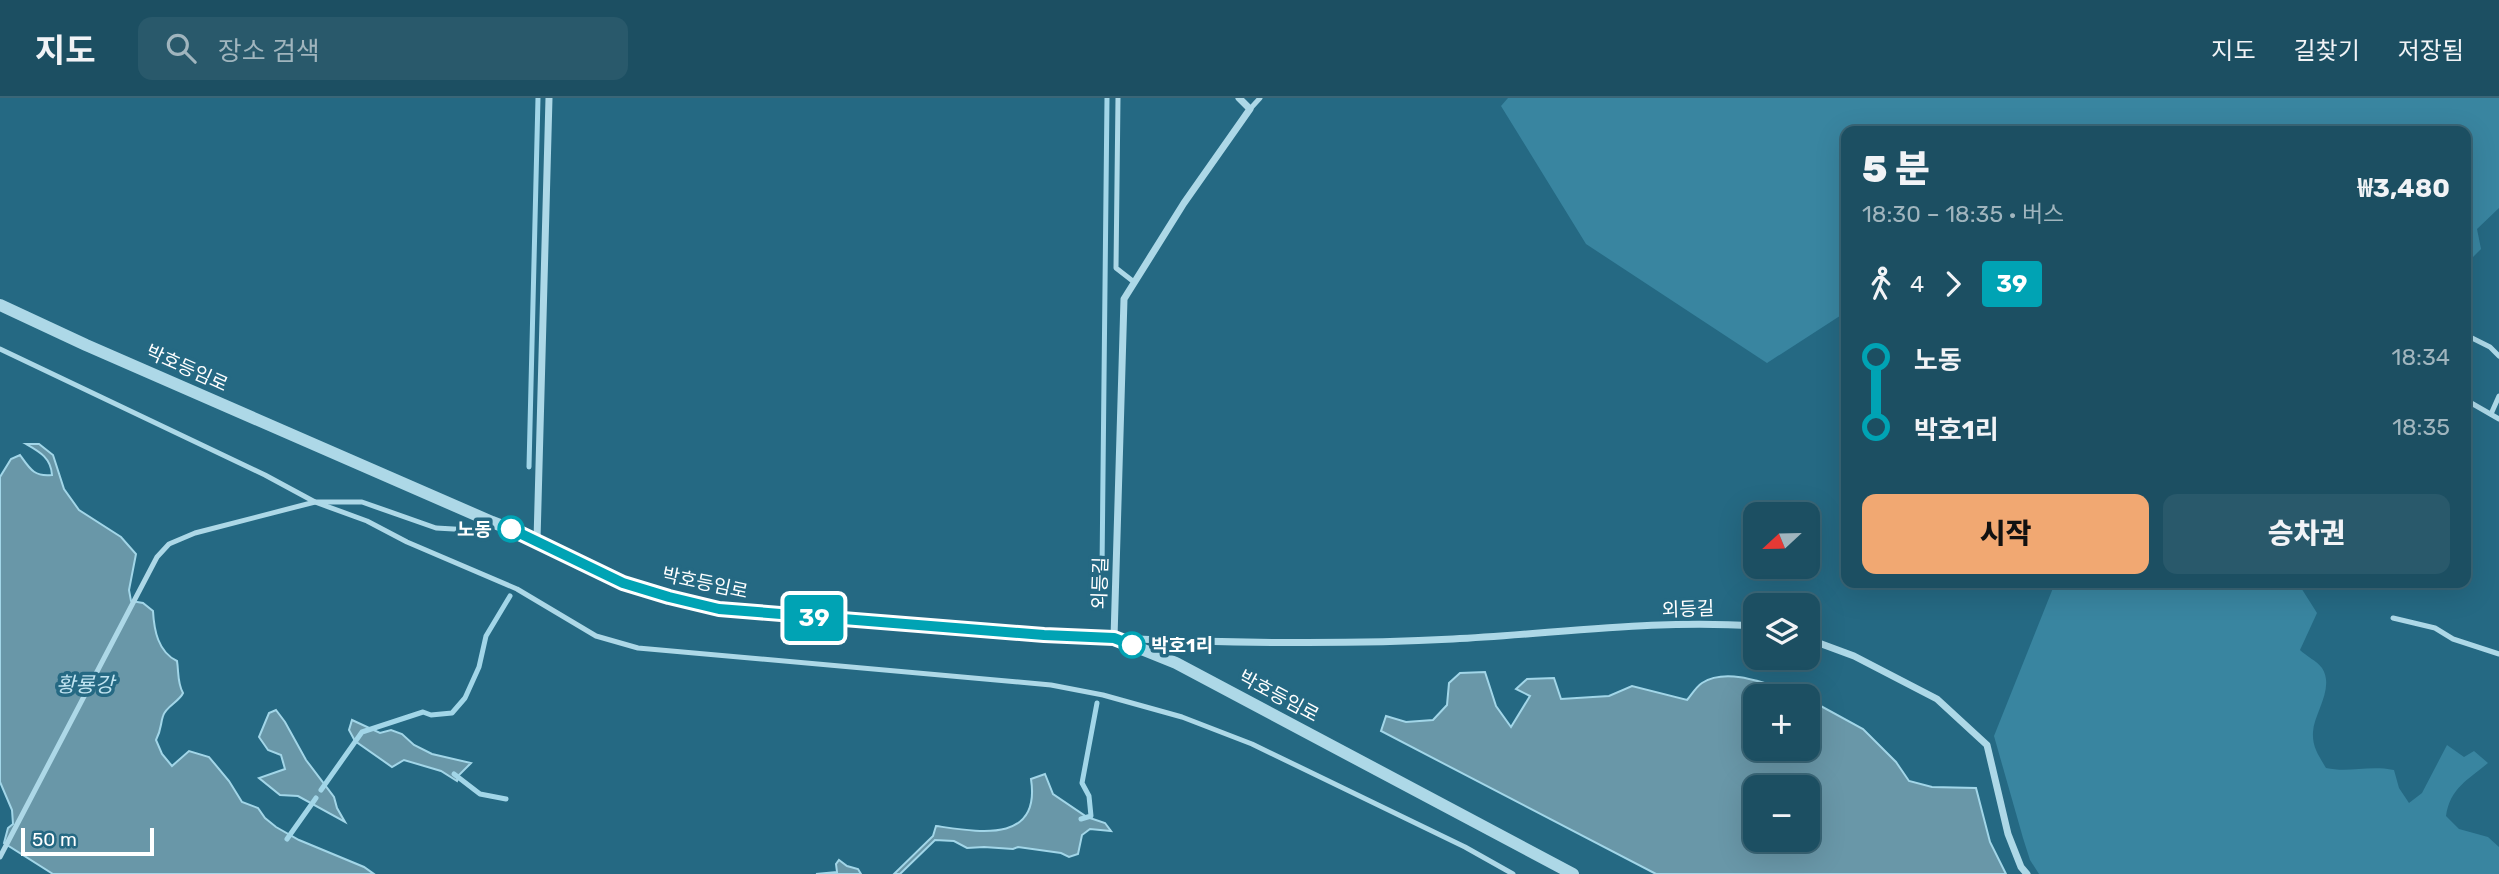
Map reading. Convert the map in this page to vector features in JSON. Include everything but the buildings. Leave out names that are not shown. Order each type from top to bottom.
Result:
[{"type":"street","points":[[537,540],[549,98]]},
{"type":"street","points":[[1239,98],[1250,109]]},
{"type":"street","name":"외등길","points":[[1250,109],[1184,202],[1124,299],[1114,638],[1238,644],[1451,639],[1707,623],[1743,625]]},
{"type":"street","name":"박호등임로","points":[[0,305],[86,345],[537,540],[623,583],[669,597],[719,609],[1044,635],[1114,638],[1177,663],[1573,874]]},
{"type":"street","points":[[1820,643],[1854,656],[1937,699],[1987,745],[2008,834],[2021,867],[2027,874]]},
{"type":"lane","points":[[1118,98],[1116,268],[1133,282]]},
{"type":"lane","points":[[1250,109],[1260,98]]},
{"type":"lane","points":[[2471,338],[2490,347],[2499,356]]},
{"type":"lane","points":[[0,349],[265,475],[315,502],[367,521],[407,542],[517,589],[596,636],[638,648],[1051,685],[1103,695],[1182,717],[1252,744],[1465,847],[1513,874]]},
{"type":"lane","points":[[2491,414],[2499,396]]},
{"type":"lane","points":[[2471,403],[2499,419]]},
{"type":"lane","points":[[0,857],[157,557],[169,544],[195,533],[315,502],[362,502],[436,528],[471,530],[492,522]]},
{"type":"lane","points":[[2393,618],[2435,628],[2453,639],[2499,654]]},
{"type":"shaded area","points":[[1508,98],[2499,98],[2499,208],[2477,229],[2481,249],[2471,259],[2471,126],[1841,126],[1841,315],[1767,363],[1586,244],[1501,106]]},
{"type":"shaded area","points":[[2053,588],[2301,588],[2317,613],[2300,650],[2320,665],[2325,676],[2325,692],[2314,725],[2313,737],[2316,751],[2326,768],[2394,770],[2399,788],[2409,803],[2422,793],[2447,745],[2464,757],[2474,751],[2488,763],[2456,791],[2446,816],[2459,829],[2488,837],[2499,847],[2499,874],[2039,874],[2030,860],[1994,736]]},
{"type":"water","name":"황룡강","points":[[26,444],[39,444],[53,455],[64,489],[79,510],[121,537],[136,554],[129,590],[131,601],[143,603],[153,611],[161,646],[177,661],[183,693],[163,716],[156,740],[162,754],[172,766],[189,751],[209,757],[242,802],[258,808],[276,827],[374,874],[53,874],[4,843],[8,828],[13,824],[12,810],[0,782],[0,477],[11,459],[20,455],[33,471],[41,475],[52,475],[47,460]]},
{"type":"water","points":[[1485,672],[1496,706],[1511,727],[1530,696],[1516,689],[1527,679],[1554,678],[1561,699],[1609,696],[1632,686],[1687,700],[1702,683],[1725,676],[1766,684],[1743,684],[1743,761],[1820,761],[1820,706],[1863,729],[1896,762],[1909,781],[1932,787],[1976,788],[1990,842],[2006,874],[1656,874],[1381,731],[1386,716],[1406,722],[1433,720],[1447,705],[1449,683],[1460,673]]},
{"type":"water","points":[[276,710],[306,760],[334,797],[345,822],[298,796],[280,795],[259,778],[285,769],[281,755],[268,750],[259,737],[269,713]]},
{"type":"water","points":[[352,720],[380,733],[391,730],[402,734],[414,745],[432,754],[471,763],[459,775],[457,781],[441,771],[404,760],[392,767],[355,741],[349,730]]},
{"type":"water","points":[[1045,774],[1053,794],[1087,817],[1105,823],[1111,831],[1090,829],[1082,835],[1078,854],[1069,857],[1061,853],[1018,847],[967,848],[954,841],[935,840],[900,874],[894,874],[933,836],[936,826],[988,831],[1017,824],[1026,815],[1032,800],[1031,779]]},
{"type":"water","points":[[839,860],[858,869],[861,874],[816,874],[837,872],[836,864]]},
{"type":"waterway","points":[[529,467],[538,98]]},
{"type":"waterway","points":[[1102,570],[1107,98]]},
{"type":"waterway","points":[[321,790],[362,732],[423,712],[431,715],[452,713],[465,698],[479,667],[486,636],[510,596]]},
{"type":"waterway","points":[[1081,819],[1091,816],[1089,796],[1082,783],[1097,703]]},
{"type":"waterway","points":[[454,774],[480,794],[506,799]]},
{"type":"waterway","points":[[287,839],[316,798]]},
{"type":"bus line","name":"39","points":[[511,529],[623,583],[719,609],[1071,637],[1114,638],[1132,645]]},
{"type":"place","name":"노동","points":[[511,529]]},
{"type":"place","name":"박호1리","points":[[1132,645]]}]
